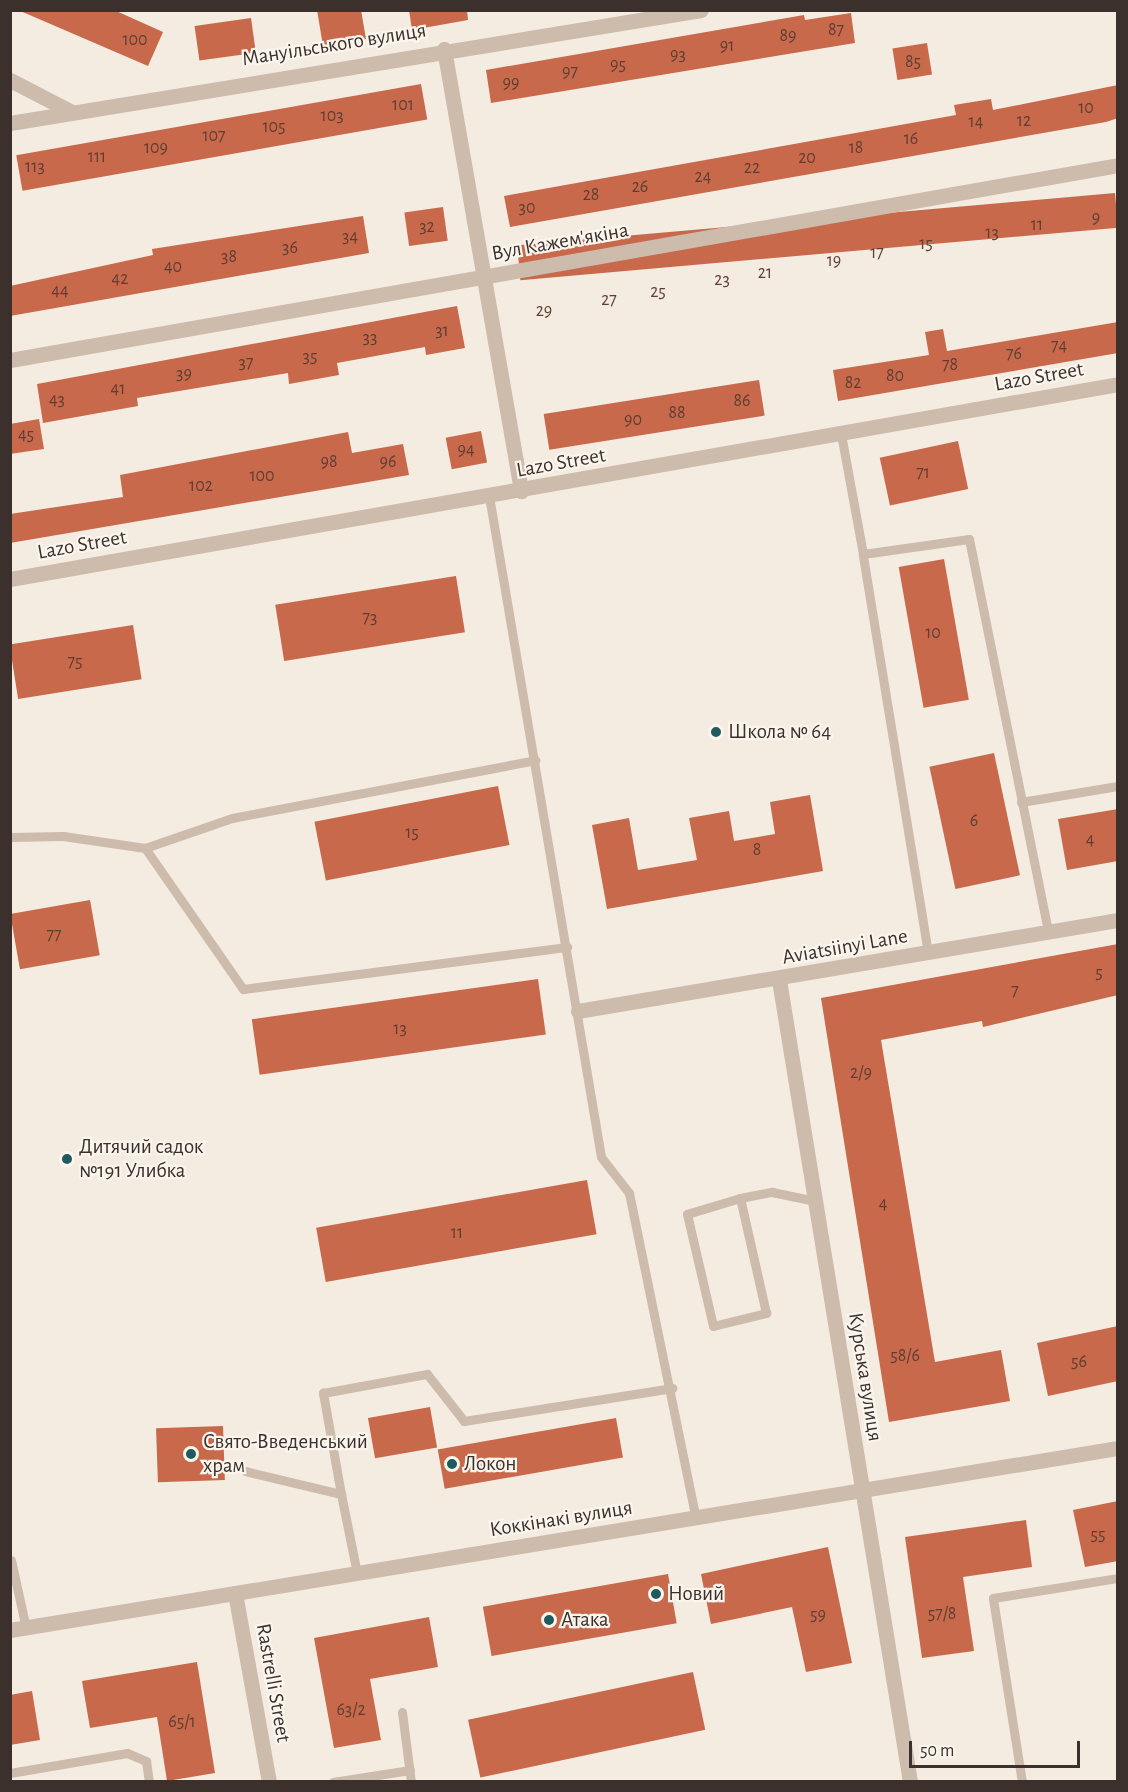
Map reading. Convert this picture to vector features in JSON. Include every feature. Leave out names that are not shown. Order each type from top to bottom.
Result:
[{"type":"street","name":"Мануільського вулиця","points":[[10,123],[444,49],[701,10]]},
{"type":"street","points":[[444,49],[486,276],[521,492]]},
{"type":"street","points":[[10,80],[72,112]]},
{"type":"street","name":"Вул Кажем'якіна","points":[[10,360],[1118,165]]},
{"type":"street","name":"Lazo Street","points":[[10,579],[521,492],[1118,384]]},
{"type":"street","name":"Aviatsiinyi Lane","points":[[578,1011],[779,980],[1118,920]]},
{"type":"street","name":"Курська вулиця","points":[[779,980],[910,1782]]},
{"type":"street","name":"Коккінакі вулиця","points":[[18,1629],[1118,1448]]},
{"type":"street","name":"Rastrelli Street","points":[[235,1593],[269,1782]]},
{"type":"lane","points":[[841,434],[863,554],[928,953]]},
{"type":"lane","points":[[489,496],[601,1157],[629,1193],[672,1388],[696,1519]]},
{"type":"lane","points":[[863,554],[969,538],[1048,932]]},
{"type":"lane","points":[[10,837],[63,836],[145,848],[232,818],[535,760]]},
{"type":"lane","points":[[1022,802],[1118,786]]},
{"type":"lane","points":[[145,848],[243,988],[567,947]]},
{"type":"lane","points":[[740,1198],[766,1313],[713,1326],[687,1214],[740,1198],[772,1192],[815,1200]]},
{"type":"lane","points":[[357,1573],[323,1393],[427,1374],[464,1421],[672,1388]]},
{"type":"lane","points":[[245,1471],[341,1494]]},
{"type":"lane","points":[[11,1558],[18,1629]]},
{"type":"lane","points":[[1022,1782],[993,1599],[1118,1578]]},
{"type":"lane","points":[[402,1712],[411,1782]]},
{"type":"lane","points":[[10,1773],[127,1753],[146,1761],[149,1782]]},
{"type":"lane","points":[[333,1782],[410,1770]]},
{"type":"building","points":[[18,10],[114,10],[163,32],[148,66]]},
{"type":"building","points":[[317,10],[361,10],[366,39],[323,46]]},
{"type":"building","points":[[409,10],[467,10],[468,20],[412,30]]},
{"type":"building","points":[[851,13],[855,43],[491,103],[486,70],[804,15],[805,20]]},
{"type":"building","points":[[251,18],[256,53],[199,61],[195,26]]},
{"type":"building","points":[[927,43],[932,75],[897,80],[892,48]]},
{"type":"building","points":[[421,84],[427,119],[22,191],[16,155]]},
{"type":"building","points":[[1118,85],[1118,118],[1106,122],[510,227],[504,196],[956,115],[954,105],[991,99],[993,110]]},
{"type":"building","points":[[1115,193],[1118,228],[520,280],[517,245]]},
{"type":"building","points":[[443,207],[448,241],[409,246],[404,212]]},
{"type":"building","points":[[363,216],[369,253],[10,316],[10,286],[153,255],[152,249]]},
{"type":"building","points":[[457,306],[465,348],[426,355],[425,347],[337,363],[339,375],[289,384],[288,373],[137,398],[138,406],[43,423],[37,384]]},
{"type":"building","points":[[1118,322],[1118,353],[838,401],[833,370],[929,355],[925,332],[943,329],[947,351]]},
{"type":"building","points":[[759,380],[765,416],[549,450],[544,414]]},
{"type":"building","points":[[39,419],[44,449],[10,454],[10,424]]},
{"type":"building","points":[[481,431],[487,462],[452,469],[446,438]]},
{"type":"building","points":[[348,432],[352,453],[403,444],[409,475],[10,543],[10,514],[123,497],[120,475]]},
{"type":"building","points":[[958,441],[968,489],[890,506],[880,458]]},
{"type":"building","points":[[944,559],[969,700],[924,708],[899,567]]},
{"type":"building","points":[[456,576],[465,632],[284,661],[275,605]]},
{"type":"building","points":[[133,625],[142,679],[18,699],[10,644]]},
{"type":"building","points":[[994,753],[1020,875],[955,889],[929,767]]},
{"type":"building","points":[[498,786],[509,845],[326,881],[314,822]]},
{"type":"building","points":[[810,795],[823,871],[607,909],[592,825],[629,818],[638,870],[697,860],[689,818],[729,811],[734,841],[775,834],[770,802]]},
{"type":"building","points":[[1118,809],[1118,861],[1067,870],[1058,819]]},
{"type":"building","points":[[90,900],[100,955],[20,969],[10,914]]},
{"type":"building","points":[[1118,944],[1118,995],[983,1027],[982,1021],[881,1040],[935,1362],[1001,1350],[1010,1401],[889,1422],[821,998]]},
{"type":"building","points":[[538,979],[546,1034],[260,1075],[252,1019]]},
{"type":"building","points":[[587,1180],[597,1234],[326,1282],[316,1228]]},
{"type":"building","points":[[1118,1326],[1118,1381],[1048,1396],[1037,1343]]},
{"type":"building","points":[[430,1407],[437,1447],[375,1458],[368,1418]]},
{"type":"building","points":[[616,1418],[623,1457],[445,1489],[438,1449]]},
{"type":"building","name":"Свято-Введенський храм","points":[[223,1426],[225,1480],[158,1482],[156,1428]]},
{"type":"building","points":[[1118,1501],[1118,1561],[1085,1567],[1073,1510]]},
{"type":"building","points":[[1026,1520],[1032,1567],[963,1577],[974,1651],[922,1658],[905,1537]]},
{"type":"building","points":[[828,1547],[852,1663],[806,1672],[792,1607],[711,1624],[701,1574]]},
{"type":"building","points":[[668,1574],[677,1623],[492,1656],[483,1607]]},
{"type":"building","points":[[429,1617],[438,1667],[370,1679],[381,1740],[334,1748],[314,1638]]},
{"type":"building","points":[[197,1662],[215,1773],[167,1781],[157,1717],[90,1728],[82,1681]]},
{"type":"building","points":[[693,1672],[705,1730],[480,1778],[468,1720]]},
{"type":"building","points":[[32,1691],[40,1740],[10,1745],[10,1695]]},
{"type":"place","name":"Школа № 64","points":[[716,732]]},
{"type":"place","name":"Дитячий садок №191 Улибка","points":[[67,1159]]},
{"type":"place","name":"Свято-Введенський храм","points":[[191,1454]]},
{"type":"place","name":"Локон","points":[[452,1464]]},
{"type":"place","name":"Новий","points":[[656,1594]]},
{"type":"place","name":"Атака","points":[[549,1620]]}]
